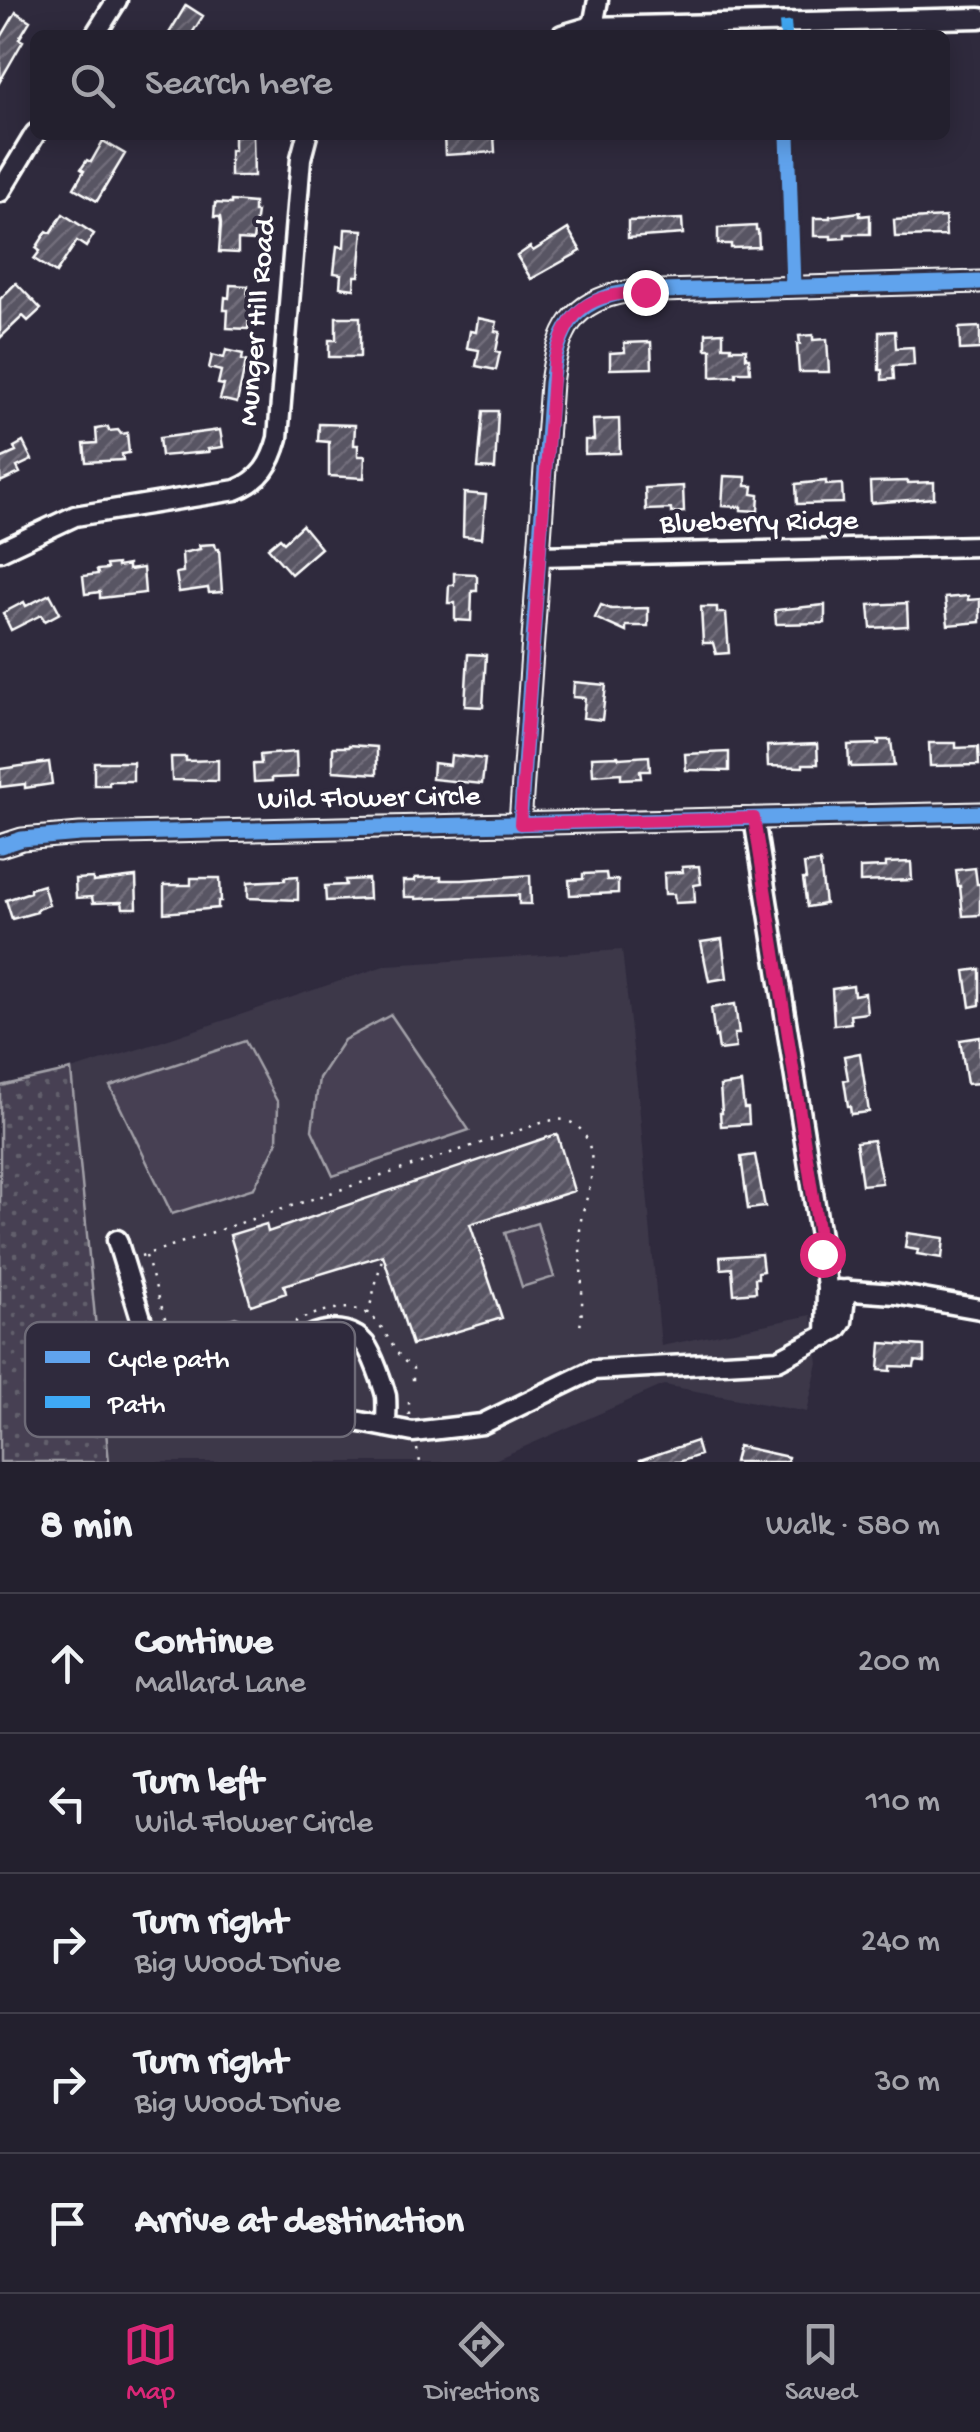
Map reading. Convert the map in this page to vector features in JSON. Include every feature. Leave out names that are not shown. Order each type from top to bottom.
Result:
[{"type":"street","points":[[98,30],[117,0]]},
{"type":"street","points":[[589,27],[598,0]]},
{"type":"street","points":[[579,30],[980,18]]},
{"type":"street","points":[[0,192],[31,140]]},
{"type":"street","name":"Munger Hill Road","points":[[0,551],[75,516],[236,490],[258,478],[268,465],[278,438],[306,140]]},
{"type":"street","points":[[520,824],[554,362],[566,326],[578,311],[606,295],[626,292],[980,282]]},
{"type":"street","name":"Blueberry Ridge","points":[[540,556],[980,546]]},
{"type":"street","name":"Wild Flower Circle","points":[[0,846],[22,839],[65,835],[980,813]]},
{"type":"street","points":[[355,1421],[412,1432],[482,1424],[593,1370],[778,1360],[826,1336],[836,1290],[754,818]]},
{"type":"street","points":[[117,1240],[143,1322]]},
{"type":"street","points":[[836,1290],[895,1294],[980,1309]]},
{"type":"street","points":[[355,1336],[366,1344],[386,1396],[386,1428]]},
{"type":"path","points":[[166,1322],[144,1255],[547,1121],[566,1120],[576,1124],[586,1136],[592,1154],[590,1184],[580,1219],[584,1290],[579,1334]]},
{"type":"path","points":[[367,1315],[383,1255]]},
{"type":"path","points":[[409,1400],[409,1421]]},
{"type":"path","points":[[415,1442],[420,1462]]},
{"type":"shaded area","points":[[622,950],[661,1346],[811,1315],[818,1363],[807,1412],[664,1385],[490,1462],[109,1462],[107,1437],[355,1437],[355,1322],[95,1322],[71,1070],[387,965]]},
{"type":"shaded area","points":[[391,1015],[469,1130],[333,1176],[312,1130],[319,1078],[344,1040]]},
{"type":"shaded area","points":[[245,1041],[278,1103],[277,1143],[254,1188],[172,1214],[110,1086]]},
{"type":"shaded area","points":[[71,1070],[95,1322],[25,1322],[25,1437],[107,1437],[109,1462],[0,1462],[0,1086]]},
{"type":"shaded area","points":[[537,1223],[554,1277],[522,1287],[505,1233]]},
{"type":"shaded area","points":[[235,1317],[242,1322],[220,1322]]},
{"type":"building","points":[[186,5],[203,16],[194,30],[171,30]]},
{"type":"building","points":[[16,12],[30,21],[0,81],[0,39]]},
{"type":"building","points":[[234,140],[253,140],[254,176],[230,176],[230,150],[234,150]]},
{"type":"building","points":[[444,140],[494,140],[495,152],[445,155]]},
{"type":"building","points":[[103,141],[125,154],[97,201],[74,188],[84,171],[81,169],[87,160],[91,162]]},
{"type":"building","points":[[215,203],[254,203],[257,212],[253,241],[238,240],[238,253],[219,252],[221,223],[220,217],[214,217]]},
{"type":"building","points":[[860,212],[860,216],[870,215],[870,234],[845,234],[845,238],[831,239],[814,236],[814,218]]},
{"type":"building","points":[[63,214],[94,234],[86,247],[77,241],[56,273],[34,259],[40,251],[36,248]]},
{"type":"building","points":[[945,217],[946,236],[895,237],[894,220]]},
{"type":"building","points":[[682,219],[683,234],[628,238],[628,221]]},
{"type":"building","points":[[756,226],[759,247],[731,248],[731,244],[718,244],[718,228]]},
{"type":"building","points":[[345,229],[363,230],[354,289],[340,287],[341,274],[334,273],[337,246],[344,247]]},
{"type":"building","points":[[568,229],[581,251],[531,279],[517,256],[530,247],[533,251]]},
{"type":"building","points":[[16,283],[41,309],[28,321],[23,316],[0,338],[0,299]]},
{"type":"building","points":[[230,285],[248,286],[248,329],[227,328],[228,310],[224,310]]},
{"type":"building","points":[[336,317],[360,317],[360,357],[329,357],[329,340],[336,340]]},
{"type":"building","points":[[478,318],[497,322],[495,331],[500,332],[496,351],[500,352],[496,370],[476,366],[479,350],[467,348],[470,331],[476,332]]},
{"type":"building","points":[[980,327],[980,349],[960,350],[959,328]]},
{"type":"building","points":[[895,331],[896,348],[913,347],[914,365],[893,366],[894,379],[882,380],[879,332]]},
{"type":"building","points":[[723,332],[723,346],[746,349],[750,372],[711,377],[711,349],[706,349],[706,333]]},
{"type":"building","points":[[813,335],[813,340],[827,339],[829,372],[799,372],[799,336]]},
{"type":"building","points":[[651,342],[652,368],[610,369],[610,353],[625,352],[624,343]]},
{"type":"building","points":[[226,350],[243,354],[242,360],[246,361],[237,403],[220,399],[224,385],[218,384],[221,371],[209,368],[212,355],[224,358]]},
{"type":"building","points":[[483,411],[498,411],[495,469],[478,468]]},
{"type":"building","points":[[619,419],[620,453],[585,454],[585,440],[594,440],[593,420]]},
{"type":"building","points":[[319,424],[355,425],[354,445],[358,445],[358,456],[365,456],[364,478],[329,476],[329,442],[318,441]]},
{"type":"building","points":[[108,427],[109,431],[127,433],[129,453],[122,454],[123,460],[86,462],[84,444],[97,443],[96,429]]},
{"type":"building","points":[[220,430],[223,447],[161,456],[159,438]]},
{"type":"building","points":[[23,442],[32,460],[17,467],[20,473],[0,482],[0,459],[16,452],[14,447]]},
{"type":"building","points":[[724,476],[746,477],[746,486],[753,486],[752,494],[759,495],[758,511],[722,506]]},
{"type":"building","points":[[826,481],[826,485],[842,484],[843,503],[797,504],[796,484]]},
{"type":"building","points":[[870,482],[934,482],[934,498],[871,503]]},
{"type":"building","points":[[683,486],[684,512],[646,510],[645,488]]},
{"type":"building","points":[[464,493],[486,495],[482,538],[463,536]]},
{"type":"building","points":[[302,525],[321,548],[291,574],[268,548],[280,538],[284,542]]},
{"type":"building","points":[[215,544],[219,549],[222,592],[209,593],[208,588],[179,592],[176,573],[183,572],[182,553],[200,549],[199,545]]},
{"type":"building","points":[[106,565],[128,565],[128,570],[143,568],[145,593],[100,598],[100,592],[85,594],[83,576],[98,574],[97,570],[107,569]]},
{"type":"building","points":[[454,573],[477,577],[477,591],[472,591],[471,621],[455,620],[455,603],[448,603]]},
{"type":"building","points":[[50,594],[60,613],[45,621],[41,615],[11,630],[3,613]]},
{"type":"building","points":[[968,596],[968,600],[980,599],[980,622],[948,625],[945,598]]},
{"type":"building","points":[[907,603],[908,626],[871,628],[869,605]]},
{"type":"building","points":[[601,605],[611,609],[648,608],[648,626],[626,626],[626,632],[595,618]]},
{"type":"building","points":[[825,605],[825,623],[776,624],[775,610]]},
{"type":"building","points":[[701,607],[717,607],[717,613],[726,613],[729,653],[716,654],[713,643],[703,643]]},
{"type":"building","points":[[468,654],[486,655],[483,707],[465,706]]},
{"type":"building","points":[[574,682],[606,685],[602,720],[583,718],[585,698],[573,697]]},
{"type":"building","points":[[879,740],[891,740],[894,766],[849,765],[848,745],[879,744]]},
{"type":"building","points":[[929,743],[978,747],[979,765],[930,766]]},
{"type":"building","points":[[817,744],[818,764],[768,766],[767,746]]},
{"type":"building","points":[[333,747],[377,747],[377,774],[333,771]]},
{"type":"building","points":[[296,752],[297,777],[254,782],[253,764],[261,764],[260,755]]},
{"type":"building","points":[[729,752],[729,771],[686,770],[685,754]]},
{"type":"building","points":[[451,755],[485,759],[482,784],[432,779],[433,763],[450,765]]},
{"type":"building","points":[[649,756],[650,771],[640,771],[641,778],[621,779],[621,773],[593,775],[592,757]]},
{"type":"building","points":[[171,757],[186,757],[186,761],[218,760],[218,781],[172,780]]},
{"type":"building","points":[[49,762],[52,784],[0,787],[0,769]]},
{"type":"building","points":[[94,762],[133,762],[133,781],[94,785]]},
{"type":"building","points":[[820,862],[825,904],[807,907],[804,864]]},
{"type":"building","points":[[911,862],[912,880],[860,882],[860,868]]},
{"type":"building","points":[[699,866],[701,884],[694,885],[695,902],[675,903],[674,894],[665,894],[664,873]]},
{"type":"building","points":[[975,868],[980,884],[980,915],[963,916],[956,870]]},
{"type":"building","points":[[606,873],[607,880],[618,880],[618,893],[570,895],[569,880],[583,879],[583,874]]},
{"type":"building","points":[[530,875],[531,904],[519,904],[519,895],[404,897],[403,881],[415,878],[462,880]]},
{"type":"building","points":[[298,876],[298,900],[248,898],[248,882]]},
{"type":"building","points":[[136,877],[137,908],[123,908],[122,902],[93,903],[92,897],[76,898],[75,879],[93,878],[93,882]]},
{"type":"building","points":[[191,878],[220,878],[218,908],[164,913],[164,885],[191,885]]},
{"type":"building","points":[[368,879],[369,899],[326,901],[325,886]]},
{"type":"building","points":[[43,885],[49,905],[12,919],[6,900]]},
{"type":"building","points":[[722,939],[727,978],[709,981],[701,942]]},
{"type":"building","points":[[980,969],[980,1005],[970,1007],[965,971]]},
{"type":"building","points":[[853,986],[854,995],[865,993],[867,1013],[850,1015],[851,1023],[834,1025],[832,989]]},
{"type":"building","points":[[735,1004],[739,1034],[734,1034],[736,1048],[719,1050],[711,1008]]},
{"type":"building","points":[[980,1037],[980,1083],[967,1084],[960,1040]]},
{"type":"building","points":[[860,1053],[869,1112],[851,1114],[844,1056]]},
{"type":"building","points":[[741,1083],[749,1124],[721,1126],[720,1086]]},
{"type":"building","points":[[557,1134],[574,1191],[470,1224],[502,1318],[412,1345],[383,1255],[284,1285],[286,1293],[251,1305],[230,1235],[266,1224],[268,1232]]},
{"type":"building","points":[[873,1140],[882,1183],[862,1185],[856,1142]]},
{"type":"building","points":[[755,1155],[765,1207],[748,1209],[741,1157]]},
{"type":"building","points":[[907,1233],[944,1238],[942,1258],[905,1248]]},
{"type":"building","points":[[761,1254],[763,1271],[755,1278],[756,1292],[734,1294],[732,1268],[721,1269],[720,1257]]},
{"type":"building","points":[[881,1343],[924,1346],[924,1362],[915,1361],[914,1367],[879,1370]]},
{"type":"building","points":[[696,1441],[700,1455],[679,1462],[640,1460]]},
{"type":"building","points":[[738,1446],[788,1457],[787,1462],[734,1462]]},
{"type":"marked path","points":[[785,22],[786,30]]},
{"type":"cycle path","points":[[788,140],[793,287]]},
{"type":"cycle path","points":[[520,824],[551,383],[558,349],[570,322],[592,303],[626,292],[980,282]]},
{"type":"cycle path","points":[[0,846],[22,839],[80,834],[980,813]]},
{"type":"route","points":[[645,292],[606,295],[578,311],[566,326],[554,362],[520,824],[754,818],[822,1254]]}]
